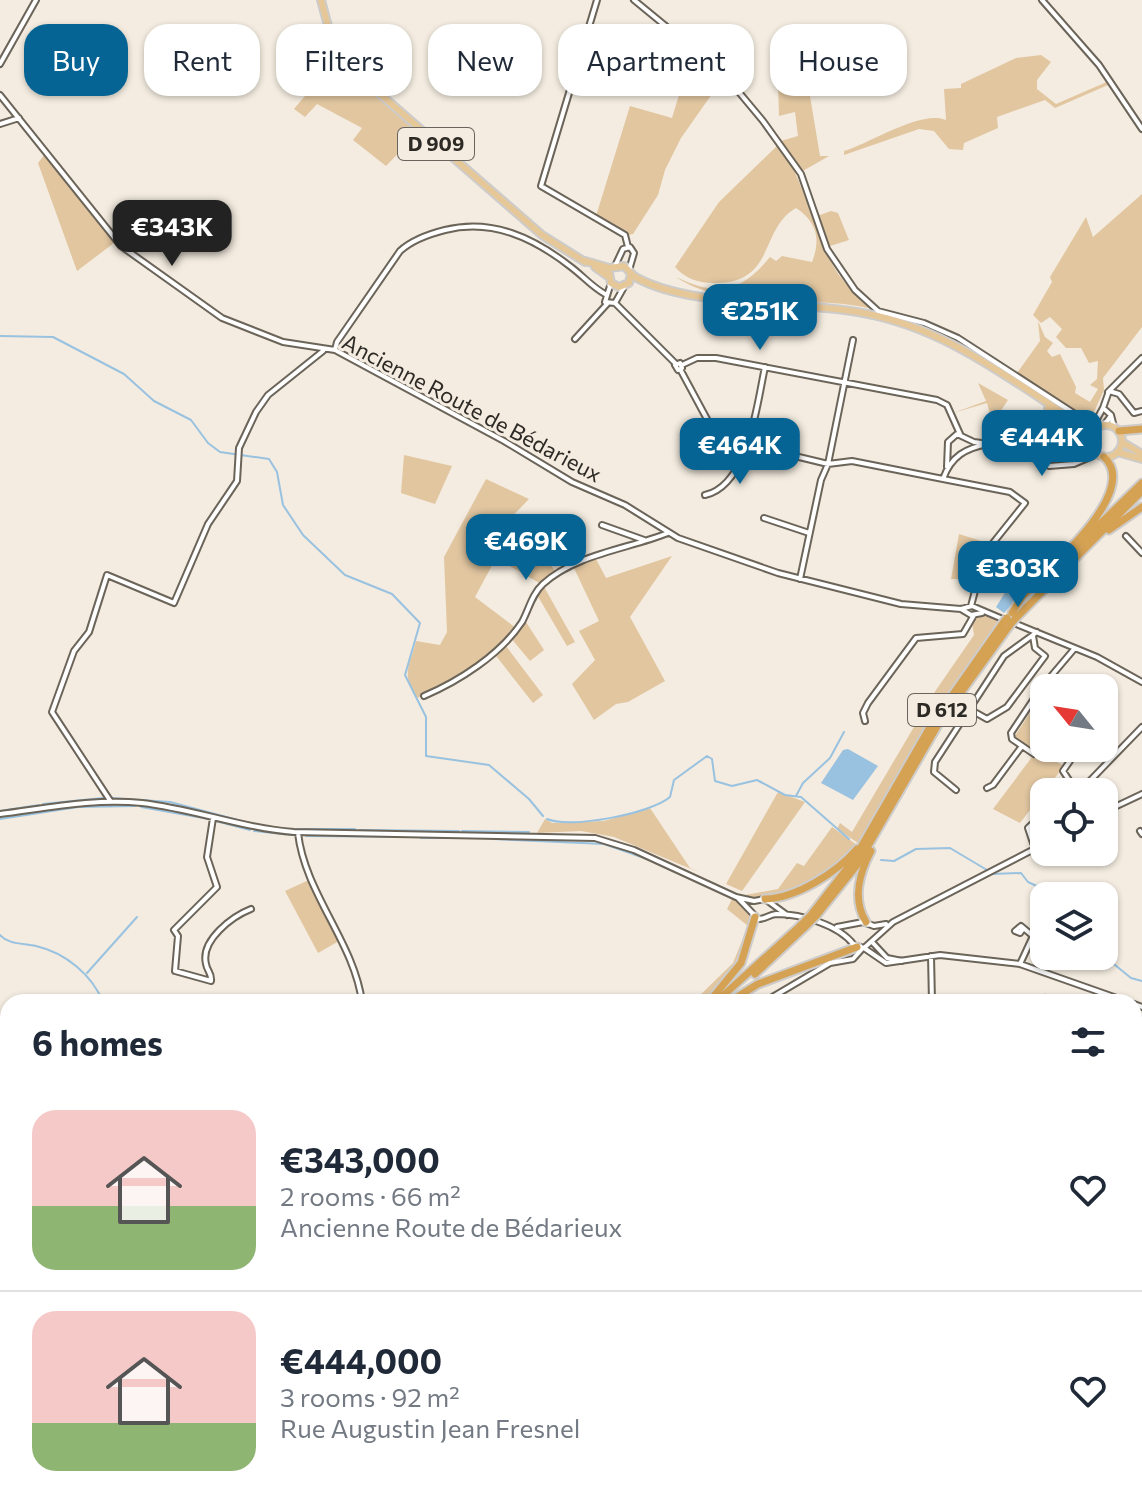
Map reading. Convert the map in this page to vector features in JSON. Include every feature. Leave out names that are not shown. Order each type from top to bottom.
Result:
[{"type":"highway","points":[[1116,429],[1142,429]]},
{"type":"highway","points":[[1009,619],[1106,507],[1116,478],[1114,468],[1101,455]]},
{"type":"highway","name":"D 612","points":[[725,994],[808,921],[845,873],[930,727],[1009,619],[1142,483]]},
{"type":"highway","name":"D 612","points":[[734,994],[808,921],[857,865],[939,723],[1009,619],[1142,491]]},
{"type":"highway","points":[[1075,556],[1142,507]]},
{"type":"highway","points":[[869,924],[859,905],[861,871],[898,795]]},
{"type":"highway","points":[[765,899],[787,894],[838,867],[855,851],[883,811]]},
{"type":"highway","points":[[716,994],[741,963],[755,917]]},
{"type":"highway","points":[[740,994],[758,984],[861,948]]},
{"type":"main road","name":"D 909","points":[[321,0],[332,41],[356,73],[542,235],[610,280]]},
{"type":"main road","name":"D 909","points":[[585,261],[614,267]]},
{"type":"main road","points":[[653,284],[619,287],[610,280],[614,267],[653,284],[688,293],[854,312],[902,323],[966,350],[1080,424],[1096,429]]},
{"type":"main road","points":[[627,284],[630,272]]},
{"type":"main road","points":[[1034,394],[1057,416],[1091,438]]},
{"type":"main road","points":[[1104,425],[1116,429],[1122,442],[1142,456],[1117,452],[1101,455],[1092,447],[1091,438],[1096,429],[1104,425]]},
{"type":"main road","points":[[1117,452],[1122,442]]},
{"type":"street","points":[[0,64],[36,0]]},
{"type":"street","points":[[597,0],[541,186],[625,235],[628,247],[634,253],[630,272]]},
{"type":"street","points":[[634,0],[723,73],[763,121],[801,174],[834,265],[873,307],[958,338],[1089,423],[1097,419],[1108,392],[1142,358]]},
{"type":"street","points":[[1042,0],[1099,65],[1142,129]]},
{"type":"street","name":"Ancienne Route de Bédarieux","points":[[0,95],[121,246],[222,318],[283,342],[323,351],[335,350],[504,441],[572,482],[625,505],[668,533],[800,579],[901,602],[989,614],[1075,648],[1142,682]]},
{"type":"street","points":[[0,124],[19,118]]},
{"type":"street","points":[[335,350],[337,342],[400,251],[413,242],[451,228],[488,226],[515,234],[568,264],[605,294]]},
{"type":"street","points":[[614,267],[621,251],[628,247]]},
{"type":"street","points":[[607,304],[605,294],[610,280]]},
{"type":"street","points":[[615,303],[627,284]]},
{"type":"street","points":[[575,339],[607,304],[615,303]]},
{"type":"street","points":[[615,303],[680,366],[708,421],[723,435],[748,446],[828,464],[852,461],[1010,492],[1025,503],[985,553],[970,622],[963,634],[923,634],[911,643],[868,703],[863,713],[865,721]]},
{"type":"street","points":[[800,579],[828,464],[853,340]]},
{"type":"street","points":[[111,802],[54,717],[71,658],[89,632],[107,575],[174,603],[208,524],[237,481],[239,448],[268,395],[323,351]]},
{"type":"street","points":[[680,366],[709,357],[943,402],[960,434],[968,441],[1011,447],[1049,466],[1067,466],[1101,455]]},
{"type":"street","points":[[705,495],[713,493],[735,470],[748,446],[765,367]]},
{"type":"street","points":[[1108,392],[1119,394],[1134,413],[1142,411]]},
{"type":"street","points":[[1103,408],[1111,415],[1116,429]]},
{"type":"street","points":[[1104,425],[1111,415]]},
{"type":"street","points":[[943,479],[950,452],[948,442],[952,436],[952,419]]},
{"type":"street","points":[[952,436],[960,434]]},
{"type":"street","points":[[968,441],[968,448]]},
{"type":"street","points":[[947,469],[957,455],[968,448],[988,444]]},
{"type":"street","points":[[1084,458],[1092,447]]},
{"type":"street","points":[[950,452],[957,455]]},
{"type":"street","points":[[764,518],[809,533]]},
{"type":"street","points":[[602,525],[644,540]]},
{"type":"street","points":[[424,696],[459,680],[513,633],[538,589],[553,576],[668,533]]},
{"type":"street","points":[[1126,536],[1142,553]]},
{"type":"street","points":[[971,710],[987,719],[1007,707],[1045,656],[1035,648],[1035,634]]},
{"type":"street","points":[[956,790],[934,772],[934,766],[1004,656],[1035,634]]},
{"type":"street","points":[[1030,751],[1012,739],[1011,733],[1041,688],[1075,648]]},
{"type":"street","points":[[1093,778],[1142,727]]},
{"type":"street","points":[[987,788],[1022,746]]},
{"type":"street","points":[[1118,805],[1142,794]]},
{"type":"street","points":[[0,814],[111,802],[165,806],[249,827],[298,833],[595,838],[634,850],[708,883],[736,897],[751,908],[755,917],[764,919],[770,915],[787,915]]},
{"type":"street","points":[[213,818],[207,857],[217,887],[174,930],[178,936],[175,971],[211,981],[205,962],[207,951],[230,918],[251,909]]},
{"type":"street","points":[[298,833],[299,845],[327,915],[352,959],[360,994]]},
{"type":"street","points":[[873,943],[875,936],[893,922],[1030,852]]},
{"type":"street","points":[[736,897],[754,901],[765,899],[787,915],[835,928],[886,963],[931,956],[1020,964],[1105,994]]},
{"type":"street","points":[[751,908],[754,901]]},
{"type":"street","points":[[770,915],[772,907]]},
{"type":"street","points":[[835,928],[893,922]]},
{"type":"street","points":[[869,924],[875,936]]},
{"type":"street","points":[[850,937],[853,925]]},
{"type":"street","points":[[1020,964],[1033,936],[1032,932],[1023,929]]},
{"type":"street","points":[[778,994],[832,962],[853,959],[861,948],[873,943]]},
{"type":"street","points":[[873,943],[887,958],[904,961]]},
{"type":"street","points":[[931,956],[932,994]]},
{"type":"shaded area","points":[[1041,55],[1051,62],[1037,80],[1037,89],[1056,104],[1109,81],[1115,90],[1108,85],[1055,108],[1045,100],[997,117],[998,128],[964,143],[963,150],[949,149],[934,131],[919,129],[844,155],[844,151],[910,123],[923,119],[946,120],[944,89],[961,88],[961,84],[1016,58]]},
{"type":"shaded area","points":[[305,96],[377,96],[418,133],[386,166],[353,140],[362,128],[317,104],[305,117],[294,109]]},
{"type":"shaded area","points":[[679,96],[711,96],[681,138],[665,170],[658,195],[633,234],[628,235],[596,216],[630,106],[672,118]]},
{"type":"shaded area","points":[[778,96],[810,96],[820,156],[829,156],[801,172],[781,141],[798,136],[795,112],[779,116]]},
{"type":"shaded area","points":[[779,144],[796,175],[835,269],[843,281],[873,309],[720,295],[676,277],[704,287],[728,288],[749,278],[770,257],[776,261],[782,256],[812,262],[816,246],[813,225],[796,208],[784,217],[764,254],[748,275],[734,281],[708,283],[688,277],[675,267],[719,202]]},
{"type":"shaded area","points":[[45,154],[83,197],[114,243],[77,271],[38,163]]},
{"type":"shaded area","points":[[1142,194],[1142,327],[1103,378],[1104,390],[1090,421],[1017,373],[1040,341],[1038,321],[1045,337],[1053,343],[1047,351],[1052,357],[1060,354],[1076,387],[1075,393],[1090,402],[1098,389],[1090,385],[1097,379],[1098,361],[1089,363],[1081,348],[1066,348],[1056,337],[1062,329],[1050,317],[1041,323],[1033,315],[1052,282],[1050,277],[1086,217],[1093,237]]},
{"type":"shaded area","points":[[831,211],[838,213],[849,240],[827,247],[816,212],[820,215]]},
{"type":"shaded area","points":[[978,383],[1008,400],[998,415],[1003,442],[994,436],[987,441],[990,414],[987,403],[953,413],[986,401]]},
{"type":"shaded area","points":[[404,455],[452,466],[435,504],[401,493]]},
{"type":"shaded area","points":[[486,479],[529,499],[495,534],[539,547],[556,573],[541,584],[496,558],[475,597],[516,628],[470,669],[417,698],[408,676],[416,641],[440,645],[447,632],[444,557]]},
{"type":"shaded area","points":[[959,534],[981,541],[976,553],[982,559],[977,579],[951,579]]},
{"type":"shaded area","points":[[672,556],[630,617],[665,681],[628,702],[616,704],[594,720],[572,684],[595,660],[579,631],[599,621],[573,566],[595,557],[606,578]]},
{"type":"shaded area","points":[[543,585],[575,642],[567,646],[536,593]]},
{"type":"shaded area","points":[[986,615],[999,619],[919,740],[858,843],[837,829],[840,823],[852,832],[934,693],[974,635],[971,617]]},
{"type":"shaded area","points":[[524,619],[544,650],[530,661],[510,637]]},
{"type":"shaded area","points":[[503,642],[543,695],[533,703],[493,652]]},
{"type":"shaded area","points":[[1030,713],[1030,749],[1015,736]]},
{"type":"shaded area","points":[[1030,760],[1057,762],[1064,766],[1055,778],[1030,778],[1030,810],[1020,823],[993,809]]},
{"type":"shaded area","points":[[778,792],[805,802],[742,891],[726,884]]},
{"type":"shaded area","points":[[650,808],[690,868],[701,873],[614,837],[581,831],[537,833],[545,819],[552,823],[604,821]]},
{"type":"shaded area","points":[[832,827],[857,845],[820,877],[771,898],[740,896],[778,889],[797,863],[804,866]]},
{"type":"shaded area","points":[[311,879],[339,941],[318,953],[285,891]]},
{"type":"shaded area","points":[[733,897],[753,920],[739,963],[714,994],[701,994],[733,963],[748,926],[727,909]]},
{"type":"water","points":[[1041,559],[1049,563],[1004,613],[996,607],[1008,588]]},
{"type":"water","points":[[848,749],[878,766],[853,800],[821,783],[843,750]]},
{"type":"waterway","points":[[0,336],[53,337],[124,374],[154,401],[191,420],[208,443],[220,452],[269,459],[277,472],[283,505],[303,535],[345,575],[392,594],[420,623],[405,675],[426,717],[426,756],[489,765],[529,799],[543,816]]},
{"type":"waterway","points":[[796,796],[803,783],[830,758],[844,732]]},
{"type":"waterway","points":[[547,819],[558,822],[591,821],[646,809],[670,797],[674,780],[707,756],[712,759],[715,781],[732,786],[757,780],[785,795],[801,797],[849,839]]},
{"type":"waterway","points":[[43,804],[103,798]]},
{"type":"waterway","points":[[112,798],[170,802],[249,823]]},
{"type":"waterway","points":[[0,811],[39,805]]},
{"type":"waterway","points":[[0,819],[78,807],[135,806]]},
{"type":"waterway","points":[[141,807],[209,819]]},
{"type":"waterway","points":[[216,821],[250,830]]},
{"type":"waterway","points":[[275,828],[289,829]]},
{"type":"waterway","points":[[296,829],[355,829]]},
{"type":"waterway","points":[[360,830],[459,831]]},
{"type":"waterway","points":[[254,831],[294,835]]},
{"type":"waterway","points":[[462,831],[529,832]]},
{"type":"waterway","points":[[306,836],[416,837]]},
{"type":"waterway","points":[[421,838],[488,838]]},
{"type":"waterway","points":[[493,839],[604,844],[653,861]]},
{"type":"waterway","points":[[881,860],[894,861],[916,849],[950,848],[987,870]]},
{"type":"waterway","points":[[656,863],[691,879]]},
{"type":"waterway","points":[[992,874],[1021,873],[1030,883]]},
{"type":"waterway","points":[[87,973],[137,917]]},
{"type":"waterway","points":[[0,935],[12,942],[58,954],[77,966],[99,994]]},
{"type":"waterway","points":[[1118,967],[1131,978],[1142,981]]}]
